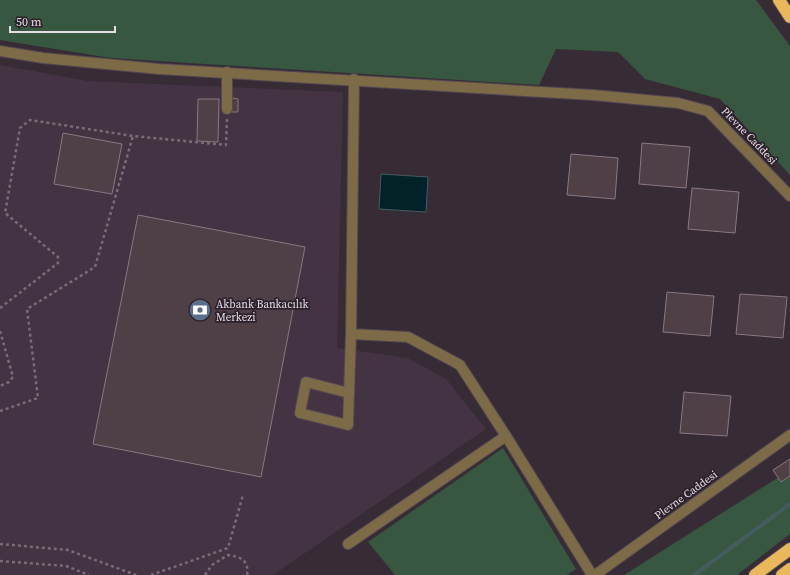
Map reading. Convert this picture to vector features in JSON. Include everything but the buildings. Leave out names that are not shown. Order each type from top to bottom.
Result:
[{"type":"highway","points":[[779,0],[790,17]]},
{"type":"highway","points":[[755,575],[790,549]]},
{"type":"highway","points":[[782,575],[790,569]]},
{"type":"street","points":[[0,51],[43,58],[160,69],[354,79],[351,334],[348,425],[300,413],[306,382],[349,392]]},
{"type":"street","points":[[227,72],[227,109]]},
{"type":"street","name":"Plevne Caddesi","points":[[354,79],[593,95],[678,103],[708,111],[790,196]]},
{"type":"street","points":[[351,334],[408,337],[460,365],[592,575]]},
{"type":"street","name":"Plevne Caddesi","points":[[596,575],[790,435]]},
{"type":"street","points":[[348,544],[506,436]]},
{"type":"path","points":[[0,308],[58,263],[58,257],[4,213],[20,128],[30,120],[133,136],[226,145],[227,109]]},
{"type":"path","points":[[0,411],[38,398],[27,309],[95,267],[133,136]]},
{"type":"path","points":[[0,331],[13,377],[9,382],[0,386]]},
{"type":"path","points":[[151,575],[228,548],[243,495]]},
{"type":"path","points":[[0,544],[68,550],[136,575]]},
{"type":"path","points":[[205,575],[212,565],[228,555],[238,557],[245,562],[248,568],[247,575]]},
{"type":"path","points":[[0,561],[66,566],[89,575]]},
{"type":"shaded area","points":[[0,65],[88,81],[343,92],[337,348],[408,358],[446,379],[486,429],[273,575],[0,575]]},
{"type":"green space","points":[[0,0],[756,0],[790,46],[790,175],[720,99],[645,79],[618,52],[556,49],[539,85],[111,58],[0,40]]},
{"type":"green space","points":[[503,448],[576,569],[567,575],[395,575],[368,542]]},
{"type":"green space","points":[[790,470],[790,534],[737,575],[624,575]]},
{"type":"water","points":[[381,174],[428,177],[426,212],[379,209]]},
{"type":"waterway","points":[[694,575],[790,504]]},
{"type":"place","name":"Akbank Bankacılık Merkezi","points":[[200,310]]}]
